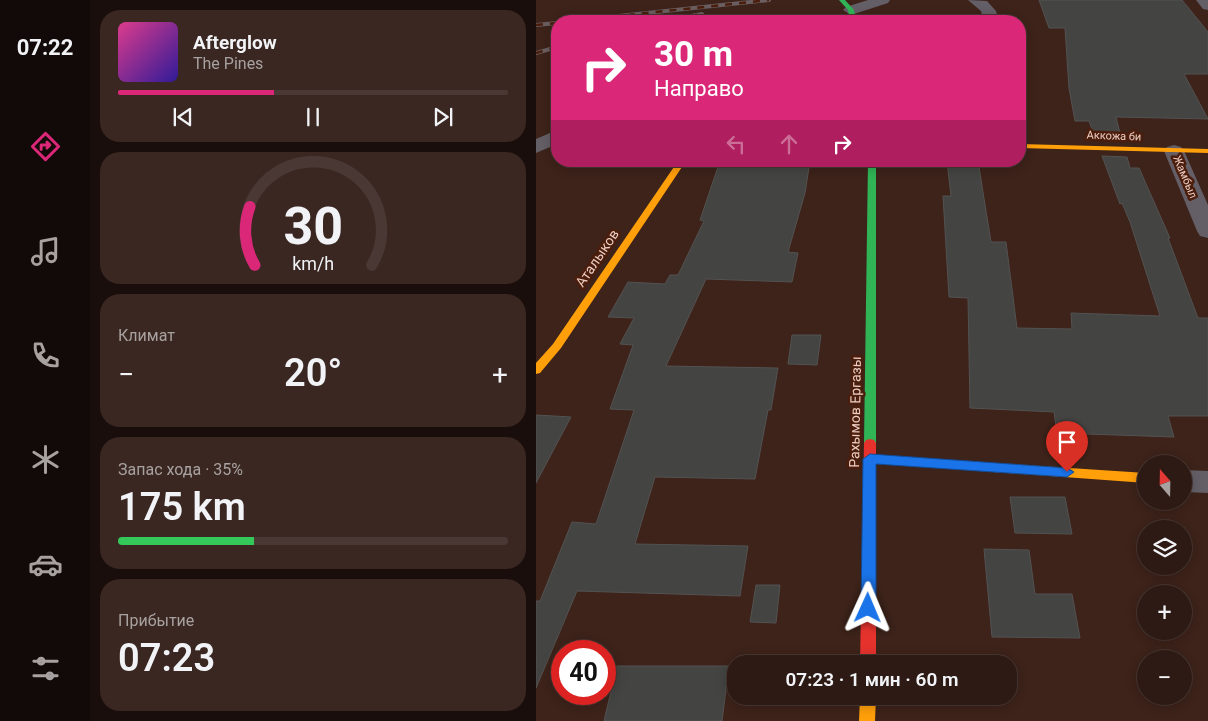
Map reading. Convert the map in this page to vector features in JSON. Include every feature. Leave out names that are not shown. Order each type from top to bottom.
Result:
[{"type":"street","points":[[849,10],[882,0]]},
{"type":"street","points":[[975,0],[984,5],[990,15]]},
{"type":"street","points":[[1203,0],[1208,6]]},
{"type":"street","points":[[536,147],[551,139]]},
{"type":"street","name":"Аккожа би","points":[[1026,146],[1208,151]]},
{"type":"street","name":"Жамбыл","points":[[1174,151],[1208,231]]},
{"type":"street","name":"Аталыков","points":[[536,370],[557,346],[677,167]]},
{"type":"street","name":"Рахымов Ергазы","points":[[868,655],[872,167]]},
{"type":"street","points":[[870,459],[1137,477]]},
{"type":"street","points":[[1192,481],[1208,482]]},
{"type":"street","points":[[867,721],[868,705]]},
{"type":"building","points":[[1039,0],[1182,0],[1208,32],[1208,74],[1184,74],[1208,119],[1116,117],[1122,141],[1096,140],[1089,121],[1075,121],[1069,88],[1065,28],[1049,28]]},
{"type":"building","points":[[1102,156],[1127,157],[1130,168],[1139,168],[1170,238],[1168,238],[1198,318],[1208,318],[1208,416],[1168,416],[1174,437],[1057,433],[1054,412],[970,408],[968,298],[949,297],[943,196],[951,196],[948,167],[979,167],[991,242],[1006,242],[1017,328],[1072,329],[1071,313],[1160,316],[1130,222],[1122,203],[1120,204]]},
{"type":"building","points":[[718,167],[809,167],[805,193],[788,252],[798,253],[792,282],[706,279],[666,366],[778,368],[771,410],[768,410],[755,479],[655,477],[635,544],[748,546],[740,596],[577,591],[556,640],[551,640],[551,653],[536,688],[536,601],[540,601],[572,522],[596,524],[634,410],[610,409],[633,345],[620,344],[634,318],[608,317],[628,282],[665,284],[670,275],[678,275],[704,221],[700,220]]},
{"type":"building","points":[[792,335],[821,335],[817,365],[788,364]]},
{"type":"building","points":[[536,415],[571,417],[536,483]]},
{"type":"building","points":[[1010,497],[1065,497],[1072,534],[1015,533]]},
{"type":"building","points":[[984,549],[1029,550],[1035,594],[1072,594],[1080,638],[992,637]]},
{"type":"building","points":[[756,585],[780,585],[776,623],[750,622]]},
{"type":"building","points":[[617,666],[727,666],[722,721],[604,721],[608,705],[616,705]]},
{"type":"railway","points":[[628,15],[769,0]]},
{"type":"railway","points":[[696,15],[702,14]]},
{"type":"railway","points":[[536,25],[551,24]]},
{"type":"railway","points":[[536,53],[551,49]]},
{"type":"traffic: fast","points":[[842,0],[851,10],[852,15]]},
{"type":"traffic: fast","points":[[870,443],[872,167]]},
{"type":"traffic: slow","points":[[1026,146],[1208,151]]},
{"type":"traffic: slow","points":[[536,370],[557,346],[678,167]]},
{"type":"traffic: slow","points":[[870,459],[1137,477]]},
{"type":"traffic: slow","points":[[867,721],[868,705]]},
{"type":"traffic: jam","points":[[868,655],[870,443]]},
{"type":"route","points":[[868,608],[870,459],[1067,472]]}]
